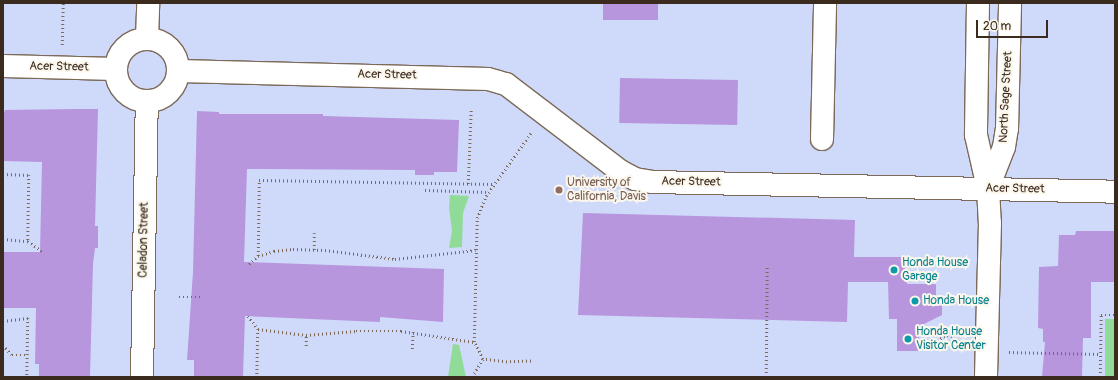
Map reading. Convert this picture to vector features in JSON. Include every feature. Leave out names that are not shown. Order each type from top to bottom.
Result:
[{"type":"street","points":[[147,39],[148,3]]},
{"type":"street","points":[[822,138],[825,3]]},
{"type":"street","name":"North Sage Street","points":[[978,3],[976,134],[988,188],[986,377]]},
{"type":"street","name":"North Sage Street","points":[[988,188],[1004,147],[1007,129],[1010,3]]},
{"type":"street","points":[[147,39],[157,40],[173,52],[179,71],[177,81],[169,93],[157,101],[147,102],[134,99],[124,92],[117,82],[115,69],[122,51],[129,44],[147,39]]},
{"type":"street","name":"Acer Street","points":[[3,66],[115,69]]},
{"type":"street","name":"Acer Street","points":[[179,71],[488,79],[506,84],[620,171],[641,180],[1115,192]]},
{"type":"street","name":"Celadon Street","points":[[142,377],[147,102]]},
{"type":"path","points":[[62,54],[63,3]]},
{"type":"path","points":[[468,184],[471,110]]},
{"type":"path","points":[[483,359],[474,342],[477,218],[488,192],[545,115]]},
{"type":"path","points":[[3,174],[29,175],[28,242]]},
{"type":"path","points":[[258,256],[259,180],[494,184]]},
{"type":"path","points":[[425,190],[488,192]]},
{"type":"path","points":[[314,233],[314,250]]},
{"type":"path","points":[[3,238],[28,242],[43,252]]},
{"type":"path","points":[[249,264],[258,256],[274,251],[314,250],[395,259],[476,250]]},
{"type":"path","points":[[766,377],[767,267]]},
{"type":"path","points":[[179,296],[200,296]]},
{"type":"path","points":[[942,302],[954,303]]},
{"type":"path","points":[[1100,377],[1101,315],[1115,315]]},
{"type":"path","points":[[248,316],[258,329],[257,377]]},
{"type":"path","points":[[3,320],[28,318],[27,377]]},
{"type":"path","points":[[258,329],[306,335],[374,330],[413,332],[444,339],[474,342]]},
{"type":"path","points":[[412,349],[413,332]]},
{"type":"path","points":[[306,335],[306,346]]},
{"type":"path","points":[[918,343],[933,342],[947,335],[953,336]]},
{"type":"path","points":[[3,345],[12,355],[27,355]]},
{"type":"path","points":[[986,351],[1100,354]]},
{"type":"path","points":[[483,359],[507,362],[531,361]]},
{"type":"path","points":[[472,377],[483,359]]},
{"type":"shaded area","name":"University of California, Davis","points":[[3,3],[1115,3],[1115,377],[3,377]]},
{"type":"green space","points":[[450,195],[469,196],[463,213],[462,247],[449,248],[452,231],[449,208]]},
{"type":"green space","points":[[1105,319],[1115,319],[1115,377],[1105,377]]},
{"type":"green space","points":[[453,344],[459,345],[466,377],[448,377]]},
{"type":"building","points":[[603,3],[658,3],[658,20],[603,20]]},
{"type":"building","points":[[620,78],[738,80],[737,125],[619,123]]},
{"type":"building","points":[[98,109],[95,226],[98,226],[98,248],[95,248],[93,264],[90,377],[39,377],[39,364],[35,364],[36,308],[3,308],[3,252],[40,252],[42,162],[3,161],[3,114],[5,110]]},
{"type":"building","points":[[197,111],[219,112],[219,114],[323,114],[323,116],[459,120],[457,172],[434,172],[434,175],[415,175],[415,170],[247,169],[244,262],[444,269],[443,322],[380,317],[380,322],[245,316],[243,377],[194,377],[194,360],[187,360],[193,272]]},
{"type":"building","points":[[583,213],[855,220],[854,257],[907,257],[907,284],[936,284],[936,299],[942,299],[942,315],[920,326],[918,351],[897,351],[897,319],[889,319],[888,282],[848,282],[847,322],[578,315]]},
{"type":"building","points":[[1076,231],[1115,231],[1115,282],[1091,282],[1091,338],[1083,338],[1082,377],[1042,377],[1045,342],[1043,342],[1043,329],[1038,328],[1039,267],[1058,266],[1059,235],[1075,235]]},
{"type":"place","name":"University of California, Davis","points":[[559,190]]},
{"type":"place","name":"Honda House Garage","points":[[894,270]]},
{"type":"place","name":"Honda House","points":[[915,301]]},
{"type":"place","name":"Honda House Visitor Center","points":[[908,339]]}]
